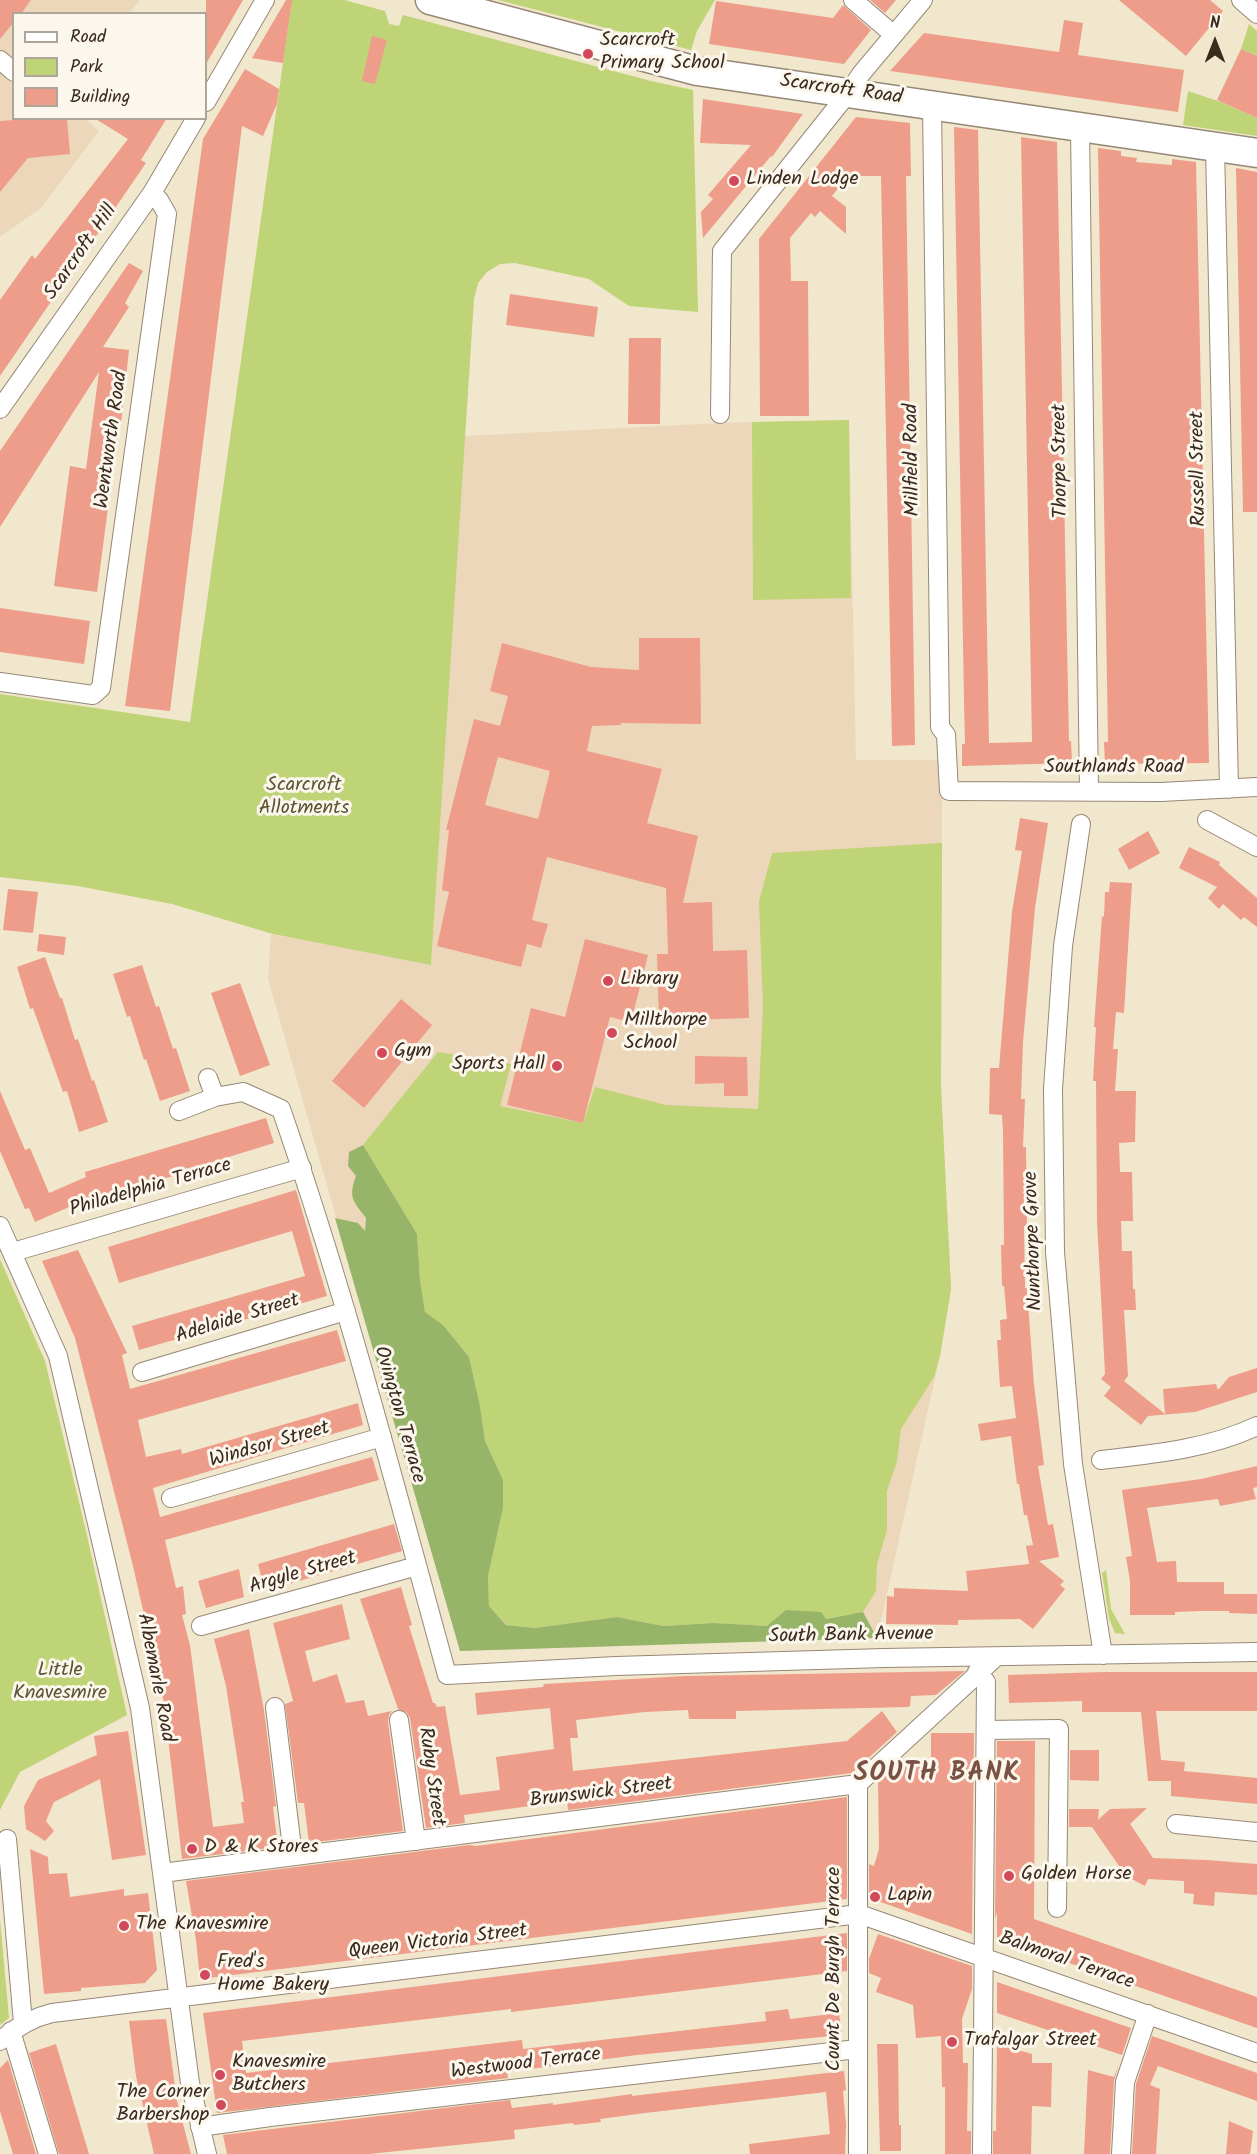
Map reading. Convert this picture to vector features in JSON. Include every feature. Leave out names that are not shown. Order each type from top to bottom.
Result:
[{"type":"main road","name":"Scarcroft Road","points":[[430,0],[697,71],[932,104],[1080,129],[1257,153]]},
{"type":"street","points":[[207,100],[266,0]]},
{"type":"street","points":[[853,0],[894,35]]},
{"type":"street","points":[[720,414],[722,251],[861,74],[923,0]]},
{"type":"street","points":[[1241,0],[1257,14]]},
{"type":"street","points":[[0,60],[12,70]]},
{"type":"street","name":"Millfield Road","points":[[932,104],[940,727],[946,735],[948,791],[971,791]]},
{"type":"street","name":"Scarcroft Hill","points":[[0,409],[152,193],[195,120]]},
{"type":"street","name":"Thorpe Street","points":[[1080,129],[1089,792]]},
{"type":"street","name":"Russell Street","points":[[1215,147],[1229,789]]},
{"type":"street","name":"Wentworth Road","points":[[0,682],[93,695],[101,688],[167,214],[152,193]]},
{"type":"street","name":"Southlands Road","points":[[971,791],[1089,792],[1257,787]]},
{"type":"street","points":[[1207,820],[1257,847]]},
{"type":"street","name":"Nunthorpe Grove","points":[[1081,824],[1063,946],[1053,1089],[1055,1252],[1073,1464],[1103,1655]]},
{"type":"street","points":[[208,1078],[215,1097]]},
{"type":"street","name":"Ovington Terrace","points":[[179,1111],[215,1097],[243,1092],[281,1109],[302,1168],[346,1311],[447,1675]]},
{"type":"street","name":"Philadelphia Terrace","points":[[12,1252],[302,1168]]},
{"type":"street","name":"Albemarle Road","points":[[0,1226],[58,1356],[140,1708],[190,2083],[207,2154]]},
{"type":"street","name":"Adelaide Street","points":[[142,1372],[346,1311]]},
{"type":"street","points":[[1101,1460],[1189,1449],[1240,1434],[1257,1426]]},
{"type":"street","name":"Windsor Street","points":[[171,1498],[382,1437]]},
{"type":"street","name":"Argyle Street","points":[[201,1626],[417,1566]]},
{"type":"street","name":"South Bank Avenue","points":[[447,1675],[627,1666],[1257,1652]]},
{"type":"street","points":[[858,1784],[977,1672],[996,1657]]},
{"type":"street","points":[[977,1672],[986,1682],[982,2154]]},
{"type":"street","points":[[274,1707],[293,1856]]},
{"type":"street","name":"Ruby Street","points":[[399,1720],[416,1841]]},
{"type":"street","points":[[986,1730],[1059,1729],[1057,1908]]},
{"type":"street","name":"Brunswick Street","points":[[162,1873],[858,1784]]},
{"type":"street","name":"Count De Burgh Terrace","points":[[858,1784],[858,2154]]},
{"type":"street","points":[[1176,1824],[1257,1832]]},
{"type":"street","points":[[7,1839],[12,2032],[48,2154]]},
{"type":"street","name":"Balmoral Terrace","points":[[859,1914],[1257,2053]]},
{"type":"street","name":"Queen Victoria Street","points":[[12,2032],[38,2016],[52,2013],[859,1914]]},
{"type":"street","points":[[1121,2154],[1125,2082],[1148,2014]]},
{"type":"street","name":"Westwood Terrace","points":[[200,2127],[857,2049]]},
{"type":"shaded area","points":[[0,0],[140,0],[130,12],[12,12],[12,120],[87,120],[99,131],[41,208],[0,237]]},
{"type":"shaded area","name":"Millthorpe School","points":[[849,420],[856,760],[942,760],[941,1086],[951,1289],[940,1356],[877,1638],[460,1651],[268,979],[271,934],[431,964],[464,436],[720,423]]},
{"type":"green space","name":"Scarcroft Allotments","points":[[287,0],[344,0],[385,11],[389,24],[399,26],[403,15],[651,81],[693,90],[698,312],[629,306],[589,279],[515,263],[500,264],[487,272],[478,283],[474,299],[431,965],[273,934],[172,904],[78,886],[0,877],[0,694],[190,722],[291,6]]},
{"type":"green space","points":[[498,0],[715,0],[697,31],[691,50]]},
{"type":"green space","points":[[1249,24],[1257,31],[1257,56],[1241,49]]},
{"type":"green space","points":[[1188,91],[1257,118],[1257,136],[1183,125]]},
{"type":"green space","points":[[849,420],[851,598],[753,600],[752,422]]},
{"type":"green space","points":[[942,843],[941,1087],[951,1289],[940,1356],[934,1377],[901,1429],[897,1461],[887,1491],[887,1530],[877,1564],[876,1591],[863,1612],[767,1626],[714,1623],[663,1626],[617,1617],[535,1628],[507,1625],[489,1606],[488,1576],[503,1508],[503,1480],[485,1441],[469,1357],[443,1325],[425,1312],[417,1234],[363,1145],[438,1052],[511,1064],[500,1106],[583,1123],[595,1087],[666,1105],[758,1109],[763,1008],[759,901],[772,853]]},
{"type":"green space","points":[[363,1145],[417,1234],[425,1312],[443,1325],[469,1357],[485,1441],[503,1480],[503,1508],[488,1576],[489,1606],[506,1625],[535,1628],[617,1617],[663,1626],[714,1623],[767,1626],[786,1610],[821,1612],[826,1619],[863,1612],[877,1638],[460,1651],[335,1218],[358,1223],[365,1231],[366,1218],[355,1203],[352,1194],[356,1176],[348,1166],[349,1152]]},
{"type":"green space","name":"Little Knavesmire","points":[[0,1259],[45,1361],[127,1715],[20,1772],[0,1810]]},
{"type":"green space","points":[[1106,1570],[1111,1609],[1125,1634],[1115,1633],[1109,1618],[1102,1573]]},
{"type":"green space","points":[[0,1919],[9,2018],[0,2025]]},
{"type":"building","points":[[0,0],[31,0],[22,12],[12,12],[12,24],[0,39]]},
{"type":"building","points":[[206,0],[243,0],[207,62],[207,12]]},
{"type":"building","points":[[286,0],[292,0],[283,63],[252,58]]},
{"type":"building","points":[[870,0],[896,0],[885,13]]},
{"type":"building","points":[[1119,0],[1210,0],[1223,11],[1186,56]]},
{"type":"building","points":[[716,1],[833,18],[843,5],[871,30],[844,64],[709,44]]},
{"type":"building","points":[[1064,20],[1083,23],[1078,55],[1184,70],[1178,112],[890,71],[924,33],[1059,52]]},
{"type":"building","points":[[372,36],[387,40],[375,84],[362,81]]},
{"type":"building","points":[[1241,49],[1257,56],[1257,118],[1217,100]]},
{"type":"building","points":[[245,69],[279,89],[277,104],[263,136],[242,126],[170,711],[125,706],[203,139]]},
{"type":"building","points":[[703,99],[803,114],[772,157],[703,238],[701,212],[713,199],[708,195],[751,145],[700,143]]},
{"type":"building","points":[[856,117],[910,123],[911,176],[906,176],[915,745],[892,746],[881,176],[848,176],[832,196],[846,207],[846,234],[820,211],[815,217],[811,213],[790,238],[791,281],[808,281],[809,416],[760,416],[759,239]]},
{"type":"building","points":[[67,120],[70,154],[28,158],[0,192],[0,121]]},
{"type":"building","points":[[97,120],[166,120],[141,160],[146,163],[0,376],[0,300],[32,255],[35,259],[128,139]]},
{"type":"building","points":[[954,127],[978,130],[989,743],[1032,742],[1021,137],[1057,142],[1069,741],[1071,741],[1072,763],[962,766],[962,744],[965,744]]},
{"type":"building","points":[[1098,148],[1121,151],[1121,156],[1137,158],[1136,162],[1172,165],[1172,159],[1196,162],[1209,763],[1105,764],[1104,742],[1108,742]]},
{"type":"building","points":[[1236,168],[1257,172],[1257,512],[1243,512]]},
{"type":"building","points":[[129,263],[143,271],[125,303],[129,307],[103,347],[129,350],[97,592],[54,586],[70,466],[86,469],[99,372],[0,527],[0,451]]},
{"type":"building","points":[[510,294],[598,307],[594,337],[506,325]]},
{"type":"building","points":[[629,338],[661,338],[660,424],[628,424]]},
{"type":"building","points":[[0,608],[90,621],[84,664],[0,652]]},
{"type":"building","points":[[639,638],[700,638],[701,724],[621,723],[621,725],[592,726],[587,751],[662,769],[647,823],[698,836],[683,903],[712,902],[713,951],[747,950],[749,1018],[659,1021],[657,954],[668,954],[666,888],[547,857],[532,920],[548,924],[541,948],[527,944],[521,967],[437,946],[449,892],[442,890],[449,830],[446,830],[474,719],[500,726],[508,696],[490,691],[502,643],[591,667],[639,670]],"holes":[[[498,757],[550,771],[538,819],[485,805]]]},
{"type":"building","points":[[1020,818],[1048,823],[1035,908],[1023,1042],[1021,1099],[1025,1099],[1023,1147],[1026,1147],[1027,1226],[1024,1226],[1025,1288],[1027,1288],[1034,1385],[1044,1465],[1038,1466],[1048,1525],[1053,1524],[1059,1557],[1039,1561],[1064,1581],[1060,1585],[1065,1589],[1033,1629],[1020,1619],[958,1620],[958,1625],[886,1624],[887,1596],[894,1597],[894,1588],[968,1591],[966,1571],[1029,1564],[1026,1546],[1033,1545],[1027,1515],[1024,1515],[1019,1484],[1017,1484],[1011,1436],[981,1441],[978,1424],[1016,1418],[1012,1386],[1000,1387],[997,1340],[1001,1340],[1000,1320],[1007,1319],[1004,1286],[1002,1286],[1001,1245],[1004,1245],[1003,1132],[1002,1115],[989,1114],[990,1068],[999,1068],[1012,912],[1022,851],[1015,850]]},
{"type":"building","points":[[1148,831],[1160,853],[1129,870],[1118,849]]},
{"type":"building","points":[[1189,847],[1220,862],[1219,865],[1257,898],[1257,927],[1244,917],[1241,920],[1223,904],[1219,909],[1208,898],[1217,887],[1179,868]]},
{"type":"building","points":[[1110,882],[1132,883],[1124,1013],[1116,1012],[1113,1049],[1118,1049],[1115,1091],[1136,1091],[1135,1142],[1119,1143],[1120,1172],[1132,1172],[1133,1221],[1121,1221],[1122,1251],[1132,1251],[1136,1310],[1124,1310],[1128,1376],[1124,1381],[1165,1414],[1163,1389],[1216,1384],[1218,1390],[1229,1377],[1257,1368],[1257,1392],[1195,1412],[1148,1416],[1141,1425],[1104,1396],[1111,1387],[1101,1379],[1105,1374],[1097,1221],[1096,1081],[1093,1081],[1096,1027],[1094,1027],[1102,916],[1104,917],[1105,892],[1109,892]]},
{"type":"building","points":[[8,889],[38,892],[33,933],[3,930]]},
{"type":"building","points":[[39,934],[66,937],[64,955],[37,951]]},
{"type":"building","name":"Sports Hall","points":[[585,939],[648,955],[631,1022],[610,1017],[583,1123],[507,1105],[531,1008],[565,1017]]},
{"type":"building","points":[[45,957],[60,998],[62,998],[75,1040],[78,1039],[92,1081],[94,1080],[108,1122],[79,1132],[67,1091],[63,1092],[33,1008],[30,1009],[17,967]]},
{"type":"building","points":[[142,965],[173,1049],[176,1048],[190,1091],[160,1101],[113,974]]},
{"type":"building","points":[[240,983],[270,1065],[240,1076],[211,993]]},
{"type":"building","name":"Gym","points":[[401,999],[432,1025],[364,1108],[332,1081]]},
{"type":"building","points":[[695,1056],[747,1057],[748,1096],[724,1096],[724,1083],[695,1084]]},
{"type":"building","points":[[0,1091],[25,1150],[30,1148],[49,1193],[86,1177],[85,1172],[266,1118],[274,1143],[177,1173],[177,1175],[85,1200],[35,1222],[29,1208],[25,1209],[0,1151]]},
{"type":"building","points":[[296,1190],[327,1296],[139,1350],[132,1326],[305,1276],[292,1231],[119,1283],[108,1247]]},
{"type":"building","points":[[78,1250],[127,1353],[122,1355],[130,1389],[337,1330],[346,1361],[138,1420],[146,1457],[181,1449],[182,1454],[358,1403],[363,1425],[153,1488],[160,1517],[372,1457],[379,1480],[165,1540],[176,1588],[183,1586],[186,1614],[182,1615],[190,1645],[213,1827],[244,1823],[241,1802],[244,1802],[226,1686],[214,1639],[249,1629],[264,1710],[276,1806],[273,1807],[278,1847],[182,1859],[164,1703],[133,1566],[75,1338],[42,1261]]},
{"type":"building","points":[[1257,1466],[1257,1487],[1253,1488],[1256,1499],[1220,1506],[1218,1499],[1147,1508],[1157,1562],[1176,1561],[1177,1582],[1224,1582],[1224,1594],[1257,1594],[1257,1614],[1201,1611],[1175,1612],[1175,1615],[1130,1615],[1130,1581],[1126,1557],[1132,1556],[1122,1490],[1201,1479]]},
{"type":"building","points":[[394,1524],[402,1551],[265,1591],[258,1564]]},
{"type":"building","points":[[239,1569],[244,1597],[206,1608],[198,1581]]},
{"type":"building","points":[[401,1587],[412,1625],[409,1626],[433,1703],[437,1707],[445,1706],[460,1795],[500,1790],[496,1757],[554,1749],[550,1708],[477,1715],[475,1693],[543,1687],[544,1684],[685,1676],[965,1671],[936,1695],[911,1696],[908,1707],[736,1711],[736,1719],[689,1719],[688,1710],[645,1712],[576,1720],[578,1738],[570,1738],[573,1771],[847,1741],[882,1711],[897,1732],[852,1773],[568,1810],[567,1801],[464,1815],[465,1823],[426,1828],[410,1718],[407,1713],[398,1709],[360,1599]]},
{"type":"building","points":[[342,1604],[350,1639],[305,1651],[313,1682],[337,1674],[346,1703],[364,1700],[368,1716],[392,1711],[388,1722],[403,1831],[309,1843],[304,1803],[298,1803],[285,1704],[293,1701],[273,1623]]},
{"type":"building","points":[[1104,1672],[1257,1672],[1257,1711],[1156,1711],[1161,1760],[1185,1762],[1184,1771],[1257,1778],[1257,1804],[1171,1796],[1171,1781],[1148,1781],[1141,1712],[1082,1712],[1082,1701],[1009,1703],[1008,1675]]},
{"type":"building","points":[[128,1731],[146,1855],[112,1860],[100,1779],[54,1802],[46,1821],[54,1831],[45,1841],[26,1829],[24,1806],[38,1780],[97,1755],[94,1736]]},
{"type":"building","points":[[931,1733],[974,1733],[972,1934],[869,1898],[869,1864],[874,1866],[879,1849],[878,1781],[899,1762],[931,1761]]},
{"type":"building","points":[[997,1741],[1035,1741],[1034,1919],[1257,1997],[1257,2028],[997,1938],[997,1912],[995,1919]]},
{"type":"building","points":[[1070,1750],[1099,1750],[1099,1781],[1070,1780]]},
{"type":"building","points":[[847,1797],[847,1899],[200,1979],[186,1881],[469,1845],[476,1846]]},
{"type":"building","points":[[1147,1808],[1130,1824],[1153,1858],[1257,1864],[1257,1895],[1215,1892],[1214,1906],[1193,1904],[1194,1894],[1184,1893],[1184,1881],[1148,1879],[1145,1886],[1126,1876],[1092,1827],[1069,1827],[1069,1809],[1099,1809],[1098,1820],[1110,1809]]},
{"type":"building","points":[[30,1849],[48,1857],[49,1874],[67,1873],[70,1897],[124,1889],[124,1896],[148,1893],[157,1970],[145,1983],[81,1988],[81,1991],[44,1994]]},
{"type":"building","points":[[847,1933],[847,1971],[511,2012],[511,2009],[242,2041],[246,2073],[522,2040],[523,2049],[766,2021],[765,2012],[788,2009],[790,2019],[839,2013],[842,2035],[637,2055],[507,2072],[508,2078],[217,2113],[203,2013]]},
{"type":"building","points":[[878,1934],[972,1966],[972,1989],[962,2019],[963,2063],[968,2063],[967,2131],[971,2131],[971,2154],[945,2154],[945,2087],[942,2087],[941,2036],[916,2038],[913,2005],[876,1992],[881,1978],[869,1973],[869,1959]]},
{"type":"building","points":[[997,1982],[1131,2028],[1122,2055],[997,2013]]},
{"type":"building","points":[[166,2019],[177,2101],[191,2154],[154,2154],[136,2076],[129,2021]]},
{"type":"building","points":[[1152,2036],[1257,2073],[1257,2101],[1158,2066],[1150,2085],[1160,2089],[1156,2154],[1132,2154],[1136,2084]]},
{"type":"building","points":[[56,2044],[89,2154],[59,2154],[29,2053]]},
{"type":"building","points":[[877,2044],[898,2044],[901,2151],[880,2151]]},
{"type":"building","points":[[997,2044],[1032,2054],[1032,2063],[1052,2063],[1051,2107],[1032,2106],[1031,2154],[993,2154],[993,2131],[996,2131]]},
{"type":"building","points":[[8,2060],[36,2154],[13,2154],[0,2111],[0,2068]]},
{"type":"building","points":[[1119,2063],[1114,2081],[1110,2154],[1084,2154],[1088,2070],[1114,2077]]},
{"type":"building","points":[[844,2071],[845,2154],[750,2154],[749,2144],[830,2134],[826,2092],[600,2119],[601,2122],[514,2130],[515,2139],[369,2154],[227,2154],[223,2135],[510,2100],[512,2108],[553,2103],[553,2105]]},
{"type":"building","points":[[1229,2121],[1253,2131],[1250,2154],[1226,2154]]},
{"type":"place","name":"Scarcroft Primary School","points":[[588,54]]},
{"type":"place","name":"Linden Lodge","points":[[734,181]]},
{"type":"place","name":"Library","points":[[608,981]]},
{"type":"place","name":"Millthorpe School","points":[[612,1033]]},
{"type":"place","name":"Gym","points":[[382,1053]]},
{"type":"place","name":"Sports Hall","points":[[557,1066]]},
{"type":"place","name":"D & K Stores","points":[[192,1849]]},
{"type":"place","name":"Golden Horse","points":[[1009,1876]]},
{"type":"place","name":"Lapin","points":[[875,1897]]},
{"type":"place","name":"The Knavesmire","points":[[124,1926]]},
{"type":"place","name":"Fred's Home Bakery","points":[[205,1975]]},
{"type":"place","name":"Trafalgar Street","points":[[952,2042]]},
{"type":"place","name":"Knavesmire Butchers","points":[[220,2075]]},
{"type":"place","name":"The Corner Barbershop","points":[[221,2105]]},
{"type":"district","name":"SOUTH BANK","points":[[937,1776]]}]
